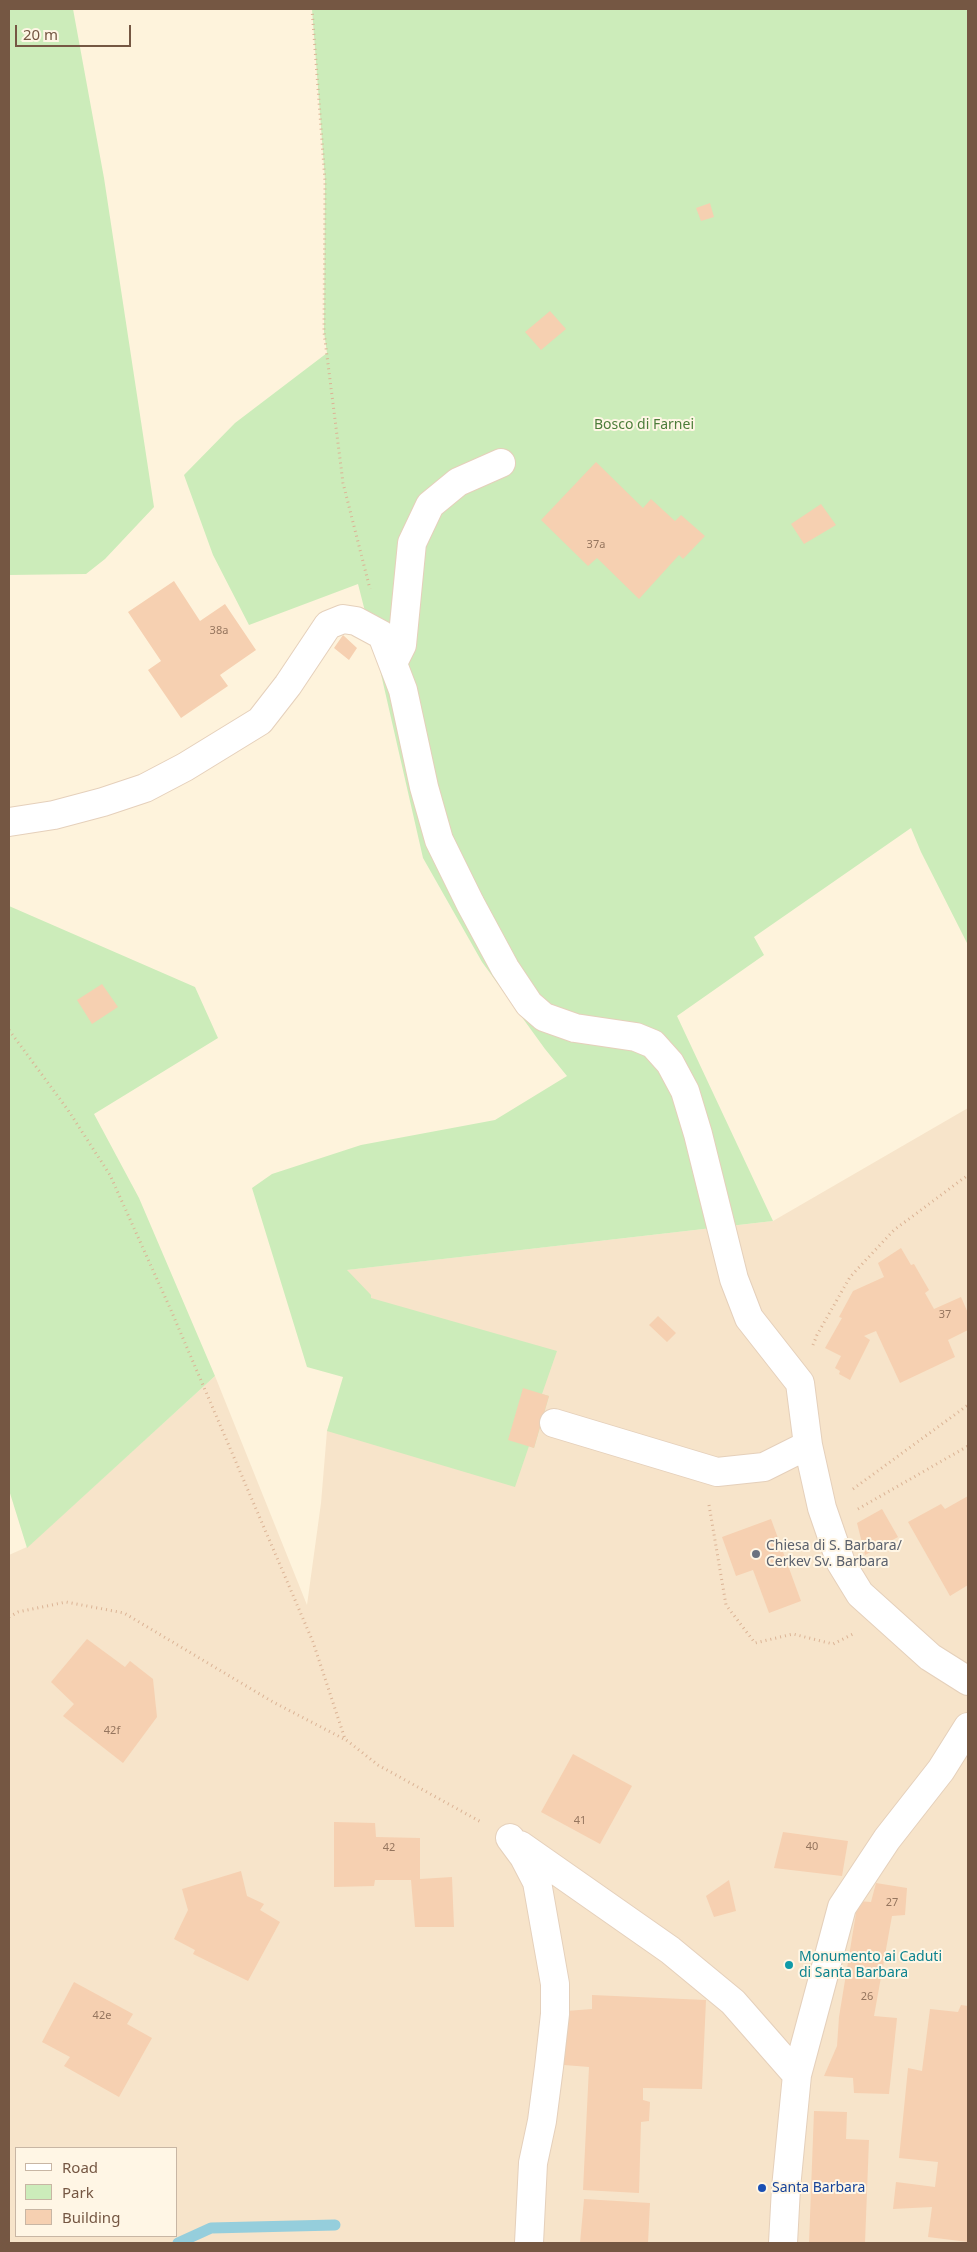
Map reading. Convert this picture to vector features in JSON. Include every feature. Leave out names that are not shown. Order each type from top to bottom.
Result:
[{"type":"street","points":[[393,663],[402,645],[412,543],[430,505],[458,482],[501,463]]},
{"type":"street","points":[[9,822],[54,815],[103,802],[145,788],[185,767],[260,720],[288,686],[328,625],[343,619],[356,620],[382,635],[403,690],[424,786],[439,840],[505,968],[529,1004],[544,1017],[575,1028],[636,1037],[653,1044],[670,1063],[685,1091],[698,1134],[734,1279],[748,1318],[800,1382],[808,1445],[825,1517],[841,1564],[860,1594],[930,1658],[968,1681]]},
{"type":"street","points":[[554,1423],[717,1472],[764,1466],[808,1445]]},
{"type":"street","points":[[783,2243],[786,2188],[797,2074],[842,1907],[887,1839],[941,1770],[968,1727]]},
{"type":"street","points":[[510,1838],[662,1945],[691,1968],[732,2002],[797,2074]]},
{"type":"street","points":[[510,1838],[524,1856],[537,1882],[555,1984],[555,2014],[550,2058],[542,2121],[533,2163],[529,2243]]},
{"type":"path","points":[[312,9],[324,180],[324,332],[343,483],[382,635]]},
{"type":"path","points":[[9,1030],[68,1110],[110,1175],[170,1308],[314,1642],[345,1739]]},
{"type":"path","points":[[800,1382],[817,1335],[850,1277],[894,1230],[968,1175]]},
{"type":"path","points":[[825,1517],[854,1489],[968,1405]]},
{"type":"path","points":[[825,1517],[968,1446]]},
{"type":"path","points":[[703,1467],[726,1605],[755,1643],[793,1634],[833,1644],[854,1633],[860,1594]]},
{"type":"path","points":[[9,1617],[18,1612],[66,1602],[124,1613],[273,1702],[345,1739],[378,1766],[510,1838]]},
{"type":"shaded area","points":[[968,1108],[968,2243],[9,2243],[9,1555],[27,1547],[215,1376],[307,1605],[321,1503],[327,1431],[344,1378],[346,1270],[773,1221]]},
{"type":"green space","points":[[9,9],[73,9],[104,178],[154,507],[105,559],[86,574],[9,575]]},
{"type":"green space","name":"Bosco di Farnei","points":[[312,9],[968,9],[968,945],[921,852],[911,828],[754,937],[764,955],[677,1016],[773,1221],[347,1270],[371,1295],[371,1298],[557,1351],[542,1394],[549,1396],[534,1448],[529,1446],[515,1487],[327,1431],[343,1377],[307,1367],[252,1188],[272,1174],[361,1145],[495,1120],[567,1076],[482,962],[423,858],[381,674],[358,584],[249,625],[213,555],[184,475],[235,423],[327,353],[324,332],[325,180]]},
{"type":"green space","points":[[9,906],[195,987],[218,1038],[94,1114],[139,1198],[215,1376],[27,1548],[9,1490]]},
{"type":"building","points":[[710,203],[714,217],[701,221],[696,208]]},
{"type":"building","points":[[550,311],[566,329],[541,350],[525,332]]},
{"type":"building","points":[[596,462],[643,508],[651,499],[675,521],[681,515],[705,536],[683,559],[679,555],[639,599],[597,558],[588,566],[541,520]]},
{"type":"building","points":[[821,504],[836,525],[804,544],[791,524]]},
{"type":"building","points":[[174,581],[200,621],[225,604],[256,650],[220,675],[228,686],[181,718],[148,670],[161,661],[128,612]]},
{"type":"building","points":[[343,635],[357,648],[349,660],[334,648]]},
{"type":"building","points":[[102,984],[118,1007],[92,1024],[77,1000]]},
{"type":"building","points":[[901,1248],[911,1265],[914,1264],[929,1290],[925,1293],[934,1309],[961,1297],[968,1313],[968,1330],[948,1340],[955,1357],[900,1383],[876,1331],[864,1336],[870,1340],[850,1380],[839,1374],[840,1371],[835,1368],[841,1356],[825,1348],[842,1318],[839,1317],[853,1291],[884,1277],[878,1263]]},
{"type":"building","points":[[658,1316],[676,1333],[667,1342],[649,1325]]},
{"type":"building","points":[[523,1388],[549,1396],[534,1448],[508,1440]]},
{"type":"building","points":[[968,1496],[968,1585],[950,1596],[908,1522],[941,1504],[945,1509]]},
{"type":"building","points":[[882,1509],[898,1537],[865,1555],[857,1523]]},
{"type":"building","name":"Chiesa di S. Barbara/ Cerkev Sv. Barbara","points":[[771,1519],[801,1601],[769,1613],[753,1570],[736,1576],[722,1537]]},
{"type":"building","points":[[87,1639],[125,1667],[130,1661],[153,1679],[157,1717],[123,1763],[63,1716],[74,1704],[51,1682]]},
{"type":"building","points":[[573,1754],[632,1786],[600,1844],[541,1812]]},
{"type":"building","points":[[334,1822],[375,1823],[376,1837],[420,1838],[420,1879],[452,1877],[454,1927],[415,1927],[411,1880],[375,1880],[374,1886],[334,1887]]},
{"type":"building","points":[[783,1832],[848,1841],[842,1876],[774,1868]]},
{"type":"building","points":[[241,1871],[247,1896],[264,1904],[260,1910],[280,1922],[248,1981],[193,1954],[195,1950],[174,1939],[188,1910],[182,1889]]},
{"type":"building","points":[[729,1880],[736,1911],[714,1917],[706,1896]]},
{"type":"building","points":[[876,1883],[907,1888],[905,1915],[892,1916],[874,2016],[897,2018],[889,2094],[854,2093],[853,2078],[824,2076],[837,2046],[839,2017],[858,1901],[871,1902]]},
{"type":"building","points":[[74,1982],[133,2014],[127,2024],[152,2038],[119,2097],[64,2066],[70,2057],[42,2042]]},
{"type":"building","points":[[592,1995],[706,2000],[702,2089],[643,2088],[643,2100],[650,2102],[649,2121],[641,2122],[639,2193],[583,2190],[589,2067],[564,2065],[566,2011],[592,2009]]},
{"type":"building","points":[[961,2005],[968,2006],[968,2242],[928,2237],[932,2207],[893,2209],[896,2182],[935,2187],[938,2162],[899,2158],[908,2068],[922,2071],[930,2009],[958,2012]]},
{"type":"building","points":[[814,2111],[847,2112],[846,2139],[869,2140],[865,2243],[809,2243]]},
{"type":"building","points":[[584,2199],[650,2203],[648,2243],[580,2243]]},
{"type":"waterway","points":[[178,2243],[211,2228],[335,2225]]},
{"type":"place","name":"Chiesa di S. Barbara/ Cerkev Sv. Barbara","points":[[756,1554]]},
{"type":"place","name":"Monumento ai Caduti di Santa Barbara","points":[[789,1965]]},
{"type":"place","name":"Santa Barbara","points":[[762,2188]]}]
